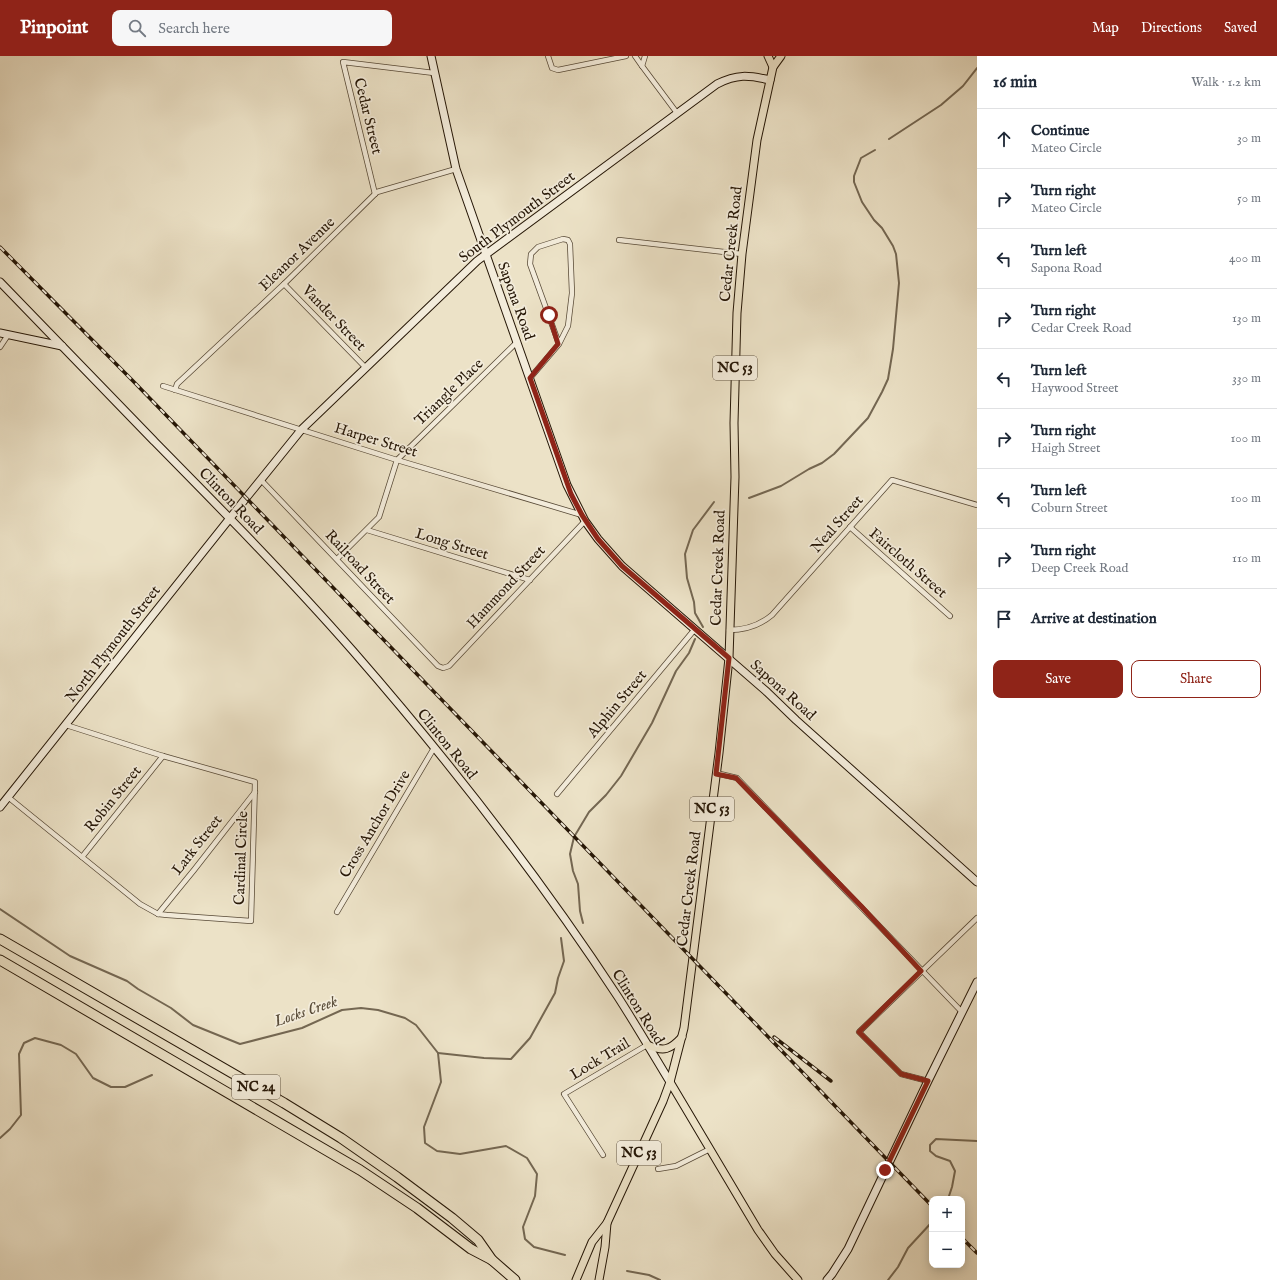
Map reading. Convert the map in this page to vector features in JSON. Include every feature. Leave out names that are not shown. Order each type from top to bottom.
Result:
[{"type":"highway","name":"NC 24","points":[[0,939],[284,1103],[341,1138],[452,1218],[478,1240],[492,1260],[515,1280]]},
{"type":"highway","name":"NC 24","points":[[0,960],[360,1170],[417,1208],[470,1250],[492,1260]]},
{"type":"main road","points":[[768,56],[773,67]]},
{"type":"main road","name":"Cedar Creek Road","points":[[576,1280],[592,1242],[607,1223],[660,1108],[670,1082],[682,1037],[698,921],[729,658],[735,477],[734,423],[736,328],[742,254],[755,154],[773,67],[781,56]]},
{"type":"main road","points":[[647,1045],[658,1050],[667,1049],[682,1037]]},
{"type":"main road","name":"Clinton Road","points":[[670,1082],[758,1230],[775,1254],[798,1280]]},
{"type":"main road","name":"Cedar Creek Road","points":[[599,1280],[605,1247],[607,1223]]},
{"type":"street","name":"Sapona Road","points":[[430,56],[456,169],[568,485],[584,518],[598,539],[622,566],[729,658],[977,882]]},
{"type":"street","points":[[548,56],[552,68],[558,70],[626,56]]},
{"type":"street","points":[[635,56],[677,113]]},
{"type":"street","points":[[642,66],[645,56]]},
{"type":"street","name":"Cedar Street","points":[[375,194],[343,62],[434,73]]},
{"type":"street","name":"South Plymouth Street","points":[[246,498],[301,430],[486,254],[717,84],[739,76],[756,76],[770,80]]},
{"type":"street","name":"Eleanor Avenue","points":[[175,390],[177,384],[284,284],[377,192],[456,169]]},
{"type":"street","points":[[530,378],[558,344],[568,326],[572,293],[570,244],[568,240],[563,239],[538,247],[531,254],[530,264],[558,344]]},
{"type":"street","points":[[619,240],[742,254]]},
{"type":"street","name":"Clinton Road","points":[[0,282],[230,518],[351,649],[434,748],[548,895],[618,998],[670,1082]]},
{"type":"street","name":"Vander Street","points":[[284,284],[366,368]]},
{"type":"street","points":[[0,333],[62,346]]},
{"type":"street","points":[[0,347],[8,335]]},
{"type":"street","name":"Triangle Place","points":[[337,559],[379,517],[397,460],[517,342]]},
{"type":"street","name":"Harper Street","points":[[163,386],[584,518]]},
{"type":"street","name":"Railroad Street","points":[[261,480],[438,666],[443,668]]},
{"type":"street","name":"Neal Street","points":[[729,630],[741,630],[754,626],[764,622],[772,616],[892,480],[977,505]]},
{"type":"street","name":"North Plymouth Street","points":[[0,807],[246,498]]},
{"type":"street","name":"Hammond Street","points":[[443,668],[449,666],[530,580],[584,518]]},
{"type":"street","name":"Faircloth Street","points":[[850,527],[950,616]]},
{"type":"street","name":"Long Street","points":[[367,530],[530,580]]},
{"type":"street","name":"Alphin Street","points":[[557,794],[695,630]]},
{"type":"street","name":"Cardinal Circle","points":[[8,797],[140,904],[158,914],[251,921],[255,782],[163,756],[66,725]]},
{"type":"street","name":"Cross Anchor Drive","points":[[336,912],[434,748]]},
{"type":"street","name":"Robin Street","points":[[82,857],[163,756]]},
{"type":"street","points":[[716,774],[736,778],[962,1012]]},
{"type":"street","name":"Lark Street","points":[[158,914],[255,792]]},
{"type":"street","points":[[928,1081],[901,1074],[859,1032],[977,918]]},
{"type":"street","points":[[827,1280],[848,1249],[977,982]]},
{"type":"street","name":"Lock Trail","points":[[603,1155],[564,1094],[647,1045]]},
{"type":"street","points":[[658,1170],[669,1169],[710,1149]]},
{"type":"waterway","points":[[889,139],[941,105],[963,86],[977,68]]},
{"type":"waterway","points":[[749,498],[781,486],[822,463],[834,454],[868,418],[888,379],[893,349],[899,283],[896,254],[882,228],[874,220],[862,202],[854,182],[854,176],[861,158],[875,150]]},
{"type":"waterway","points":[[703,627],[695,613],[694,602],[687,578],[685,554],[693,530],[714,502]]},
{"type":"waterway","points":[[583,923],[580,911],[578,884],[573,871],[570,854],[574,837],[589,812],[606,795],[621,776],[652,723],[676,671],[689,653],[695,639]]},
{"type":"waterway","name":"Locks Creek","points":[[0,909],[70,956],[127,981],[171,1008],[193,1025],[240,1044],[302,1028],[342,1010],[361,1008],[378,1010],[405,1018],[416,1025],[438,1053],[441,1082],[424,1127],[425,1143],[437,1151],[460,1154],[506,1146],[527,1158],[537,1174],[535,1196],[523,1227],[525,1239],[534,1247],[565,1255]]},
{"type":"waterway","points":[[438,1053],[484,1058],[511,1059],[530,1038],[555,993],[564,961],[561,938]]},
{"type":"waterway","name":"Locks Creek","points":[[0,1138],[10,1129],[21,1115],[19,1054],[24,1043],[35,1038],[61,1045],[76,1054],[93,1078],[111,1087],[125,1087],[152,1075]]},
{"type":"waterway","name":"Locks Creek","points":[[949,1196],[955,1171],[950,1161],[936,1156],[930,1151],[930,1145],[936,1139],[977,1141]]},
{"type":"waterway","name":"Locks Creek","points":[[888,1280],[898,1267],[908,1248],[929,1225]]},
{"type":"waterway","name":"Locks Creek","points":[[627,1271],[649,1275],[660,1280]]},
{"type":"railway","points":[[0,247],[134,382],[929,1203]]},
{"type":"railway","points":[[774,1037],[831,1081]]},
{"type":"railway","points":[[965,1241],[977,1253]]},
{"type":"route","points":[[549,315],[558,344],[530,378],[571,494],[578,509],[598,539],[622,566],[729,658],[716,774],[736,778],[766,807],[861,906],[921,971],[859,1032],[901,1074],[928,1081],[885,1170]]}]
